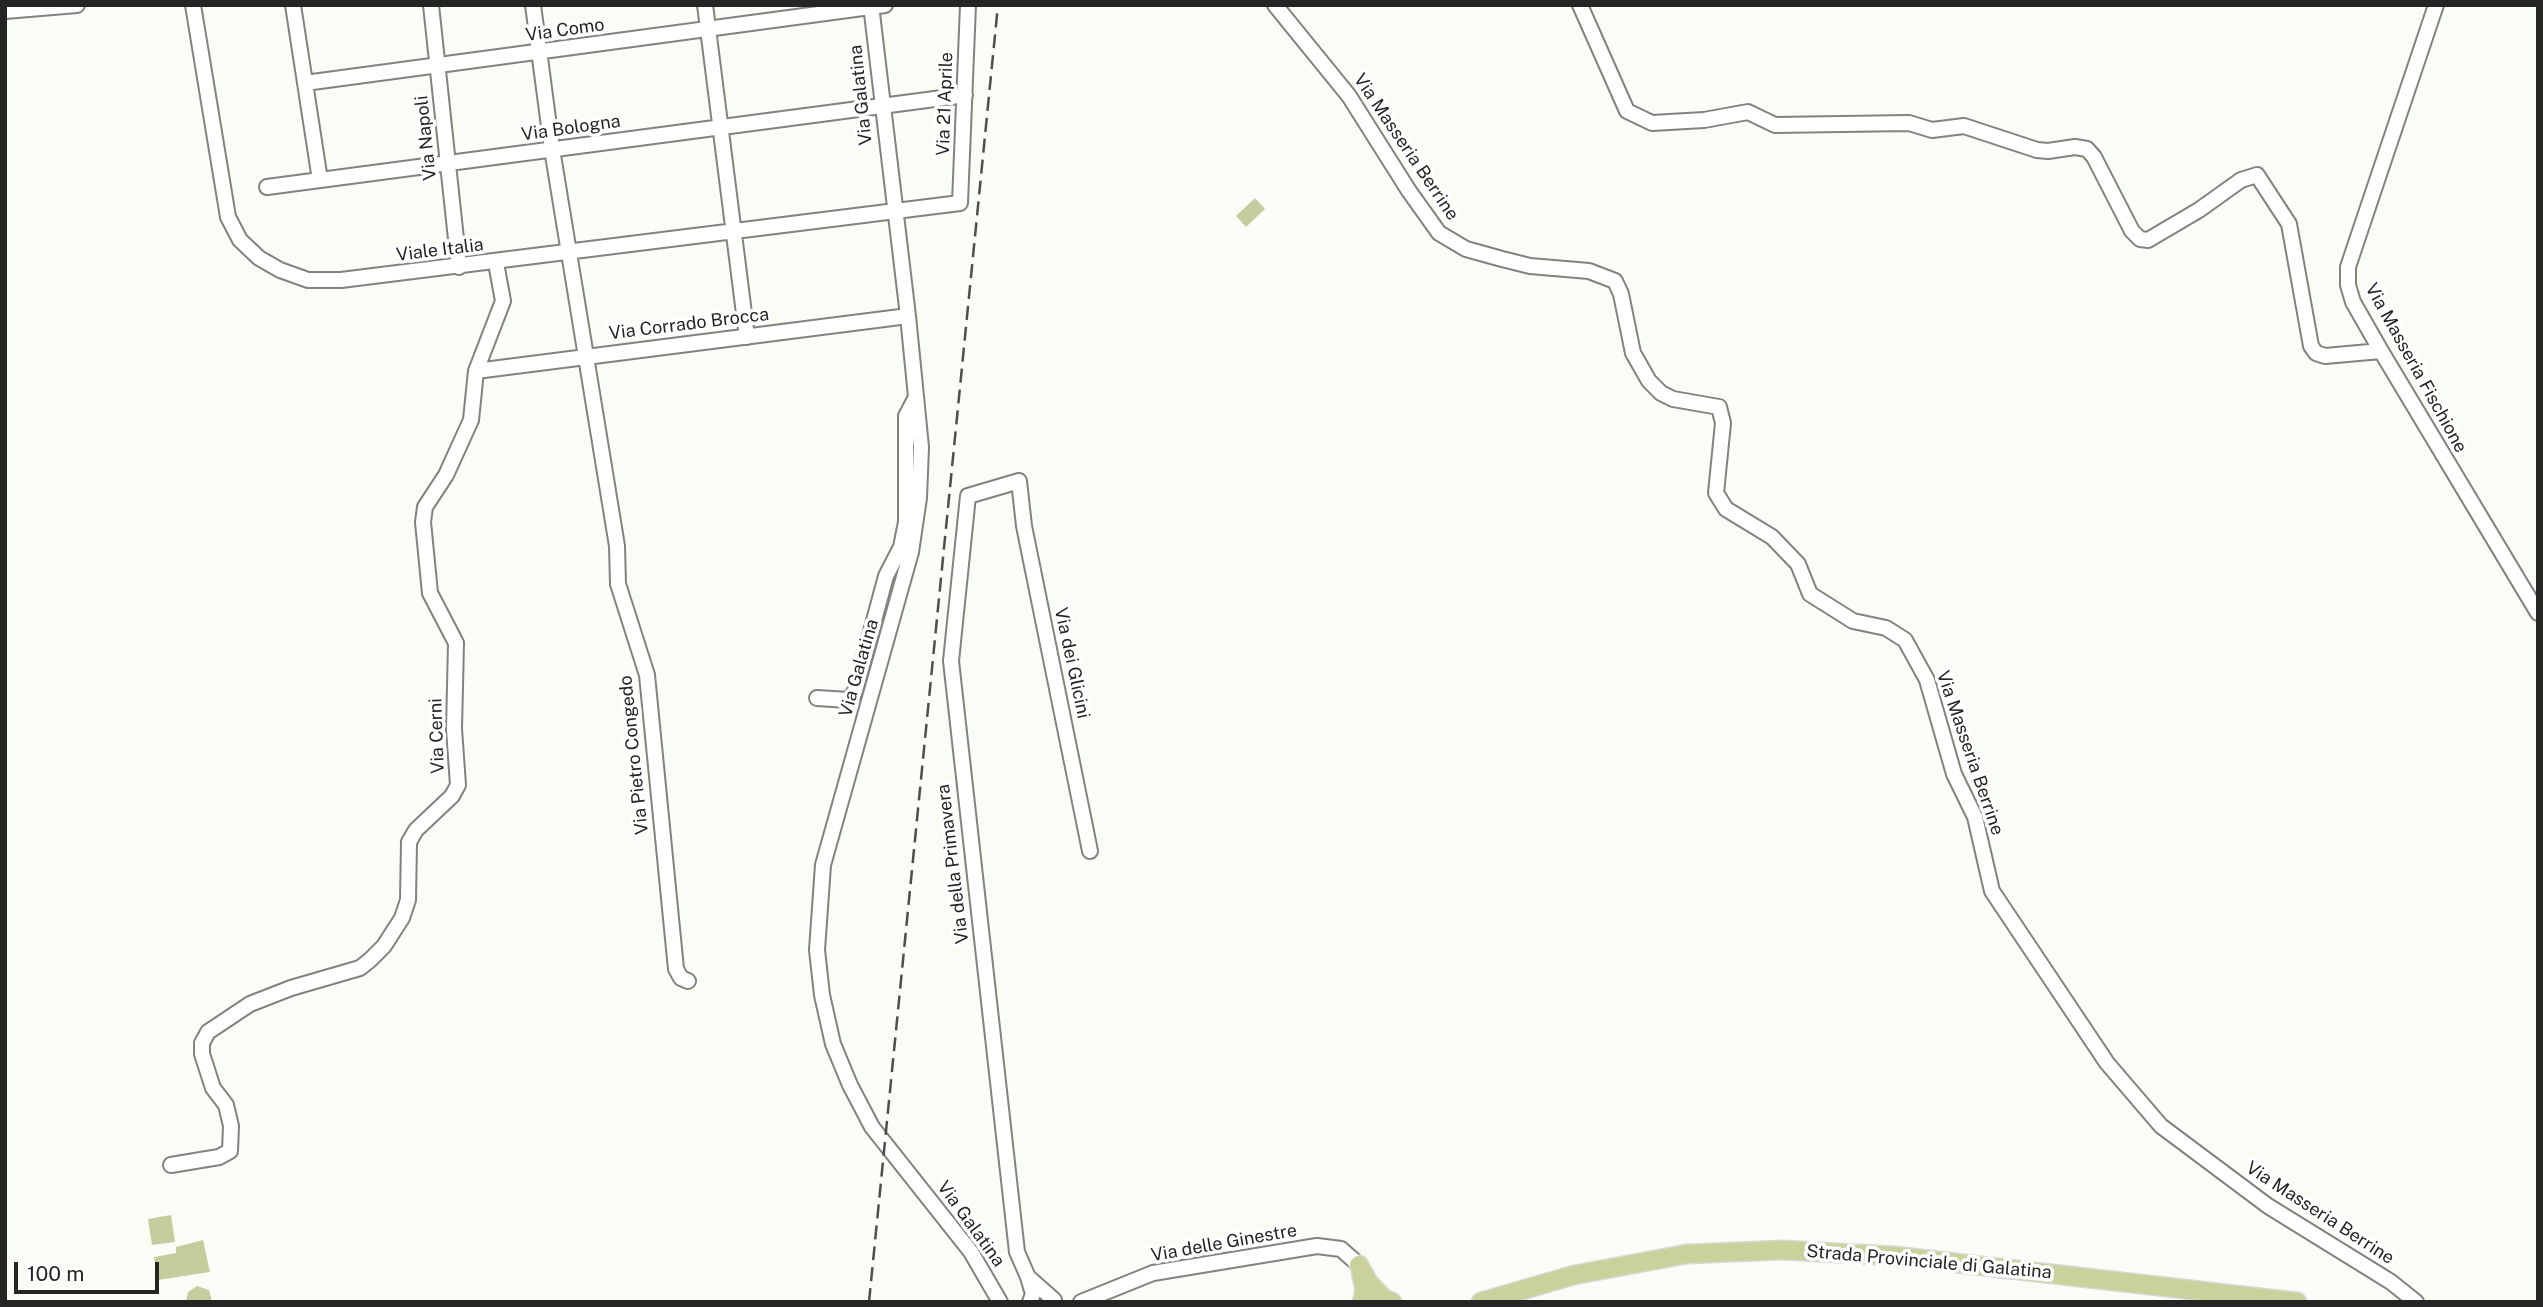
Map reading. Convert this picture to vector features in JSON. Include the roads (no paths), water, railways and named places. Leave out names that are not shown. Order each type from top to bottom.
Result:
[{"type":"main road","name":"Strada Provinciale di Galatina","points":[[1480,1302],[1574,1275],[1687,1254],[1831,1250],[2297,1302]]},
{"type":"main road","points":[[1359,1265],[1365,1290],[1362,1302]]},
{"type":"main road","points":[[1359,1265],[1369,1283],[1384,1299],[1392,1302]]},
{"type":"street","points":[[5,11],[77,5]]},
{"type":"street","name":"Viale Italia","points":[[193,5],[220,182],[228,217],[240,240],[259,258],[308,280],[341,280],[459,267],[960,203]]},
{"type":"street","points":[[293,5],[320,180]]},
{"type":"street","name":"Via Napoli","points":[[431,5],[459,267]]},
{"type":"street","name":"Via Pietro Congedo","points":[[533,5],[552,149],[617,545],[620,596],[647,676],[676,969],[681,978],[688,981]]},
{"type":"street","points":[[705,5],[747,337]]},
{"type":"street","name":"Via 21 Aprile","points":[[960,203],[968,5]]},
{"type":"street","name":"Via Masseria Berrine","points":[[1275,5],[1349,96],[1439,233],[1466,249],[1502,259],[1530,266],[1589,271],[1604,274],[1615,281],[1621,294],[1633,353],[1649,381],[1661,393],[1673,398],[1719,407],[1723,423],[1716,493],[1726,509],[1772,537],[1798,564],[1810,594],[1853,621],[1885,628],[1905,640],[1927,680],[1954,774],[1975,817],[1992,891],[2107,1063],[2161,1126],[2268,1206],[2391,1282],[2416,1302]]},
{"type":"street","points":[[1580,5],[1628,111],[1652,123],[1704,120],[1748,112],[1775,125],[1909,123],[1932,130],[1964,126],[2036,150],[2048,152],[2075,147],[2087,149],[2094,157],[2133,231],[2140,239],[2148,240],[2199,210],[2241,180],[2257,175],[2289,224],[2311,346],[2316,353],[2325,356],[2381,351]]},
{"type":"street","name":"Via Masseria Fischione","points":[[2436,5],[2348,267],[2348,285],[2353,302],[2381,351],[2538,613]]},
{"type":"street","name":"Via Como","points":[[305,83],[875,6]]},
{"type":"street","name":"Via Galatina","points":[[875,6],[881,106],[916,397],[920,460],[919,498],[911,552],[824,865],[817,950],[822,995],[833,1044],[872,1127],[971,1252],[997,1296],[1007,1302]]},
{"type":"street","name":"Via Bologna","points":[[267,187],[965,95]]},
{"type":"street","name":"Via Cerni","points":[[172,1166],[219,1157],[230,1152],[231,1126],[226,1105],[213,1088],[202,1054],[202,1043],[208,1032],[250,1004],[291,988],[360,968],[370,960],[390,937],[408,900],[409,842],[416,830],[452,796],[458,785],[454,729],[456,643],[430,593],[423,522],[425,507],[446,475],[471,420],[476,371],[503,301],[496,262]]},
{"type":"street","name":"Via Corrado Brocca","points":[[476,371],[908,316]]},
{"type":"street","points":[[817,698],[849,700],[855,691],[886,576],[904,535],[905,416],[916,397]]},
{"type":"street","name":"Via dei Glicini","points":[[1019,481],[1024,526],[1090,851]]},
{"type":"street","name":"Via della Primavera","points":[[1019,481],[968,496],[951,661],[1017,1252],[1028,1277],[1031,1302],[1056,1301]]},
{"type":"street","name":"Via delle Ginestre","points":[[1089,1300],[1153,1273],[1317,1247],[1341,1249],[1359,1265]]},
{"type":"street","name":"Via della Primavera","points":[[1028,1277],[1056,1301]]},
{"type":"railway","points":[[869,1302],[998,5]]}]
